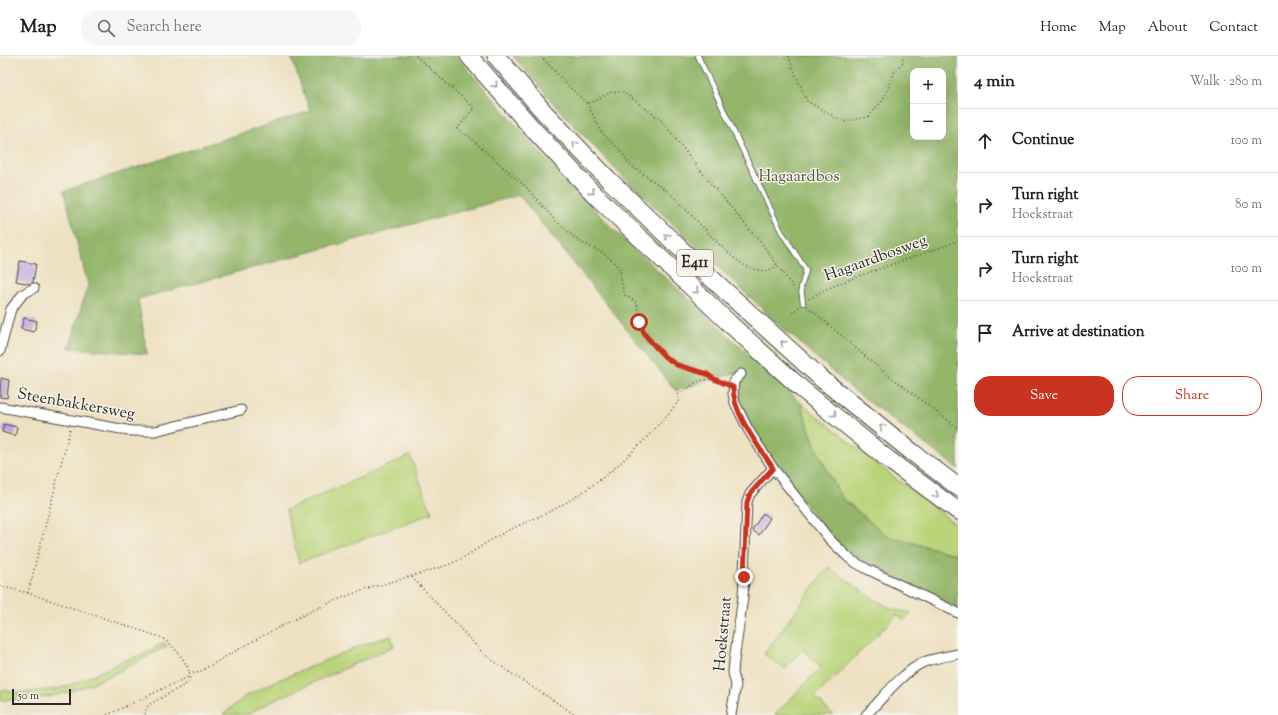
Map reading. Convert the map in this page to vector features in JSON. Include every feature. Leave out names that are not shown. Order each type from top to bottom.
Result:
[{"type":"highway","name":"E411","points":[[469,56],[531,127],[595,195],[730,324],[803,390],[889,460],[958,511]]},
{"type":"highway","name":"E411","points":[[496,56],[544,112],[609,180],[710,277],[823,380],[958,487]]},
{"type":"street","points":[[0,351],[12,309],[23,294],[34,288]]},
{"type":"street","points":[[741,374],[734,381],[734,399],[749,431],[773,468],[830,540],[851,560],[882,577],[958,613]]},
{"type":"street","name":"Steenbakkersweg","points":[[0,407],[144,432],[241,410]]},
{"type":"street","name":"Hoekstraat","points":[[731,715],[736,685],[733,673],[734,661],[743,598],[747,502],[750,494],[773,468]]},
{"type":"street","points":[[866,715],[902,677],[913,669],[924,662],[958,654]]},
{"type":"lane","points":[[698,56],[782,231],[806,270],[801,288],[804,303]]},
{"type":"path","points":[[416,56],[474,108],[457,129],[468,136],[522,182],[553,218],[578,241],[603,253],[614,262],[620,270],[623,292],[627,298],[637,303],[639,322],[643,331],[656,349],[677,365],[707,374],[714,379],[733,387]]},
{"type":"path","points":[[541,56],[568,86],[587,103],[602,133],[619,149],[629,164],[670,193],[733,257],[744,266],[753,269],[766,271],[778,266]]},
{"type":"path","points":[[789,56],[807,100],[843,122],[868,117],[883,100],[895,72],[902,63],[903,56]]},
{"type":"path","points":[[587,103],[593,102],[611,92],[623,92],[660,119],[712,185],[763,245],[804,303],[880,369],[958,428]]},
{"type":"path","name":"Hagaardbosweg","points":[[792,313],[822,291],[848,280],[958,241]]},
{"type":"path","points":[[189,673],[197,673],[266,634],[310,612],[356,593],[455,561],[506,531],[567,503],[608,474],[660,425],[679,401],[677,395],[698,381],[704,379],[714,379]]},
{"type":"path","points":[[28,593],[72,420]]},
{"type":"path","points":[[411,576],[485,655],[576,715]]},
{"type":"path","points":[[0,586],[28,593],[169,642],[181,657],[189,673],[190,676],[188,683],[150,704],[146,709],[145,715]]},
{"type":"path","points":[[107,715],[190,676]]},
{"type":"green space","points":[[291,56],[456,56],[548,161],[612,228],[800,402],[816,448],[841,497],[887,536],[958,555],[958,609],[930,594],[865,564],[847,553],[830,537],[758,440],[737,396],[739,380],[737,373],[705,381],[676,391],[519,195],[138,299],[147,354],[69,348],[88,285],[64,191],[310,111]]},
{"type":"green space","name":"Hagaardbos","points":[[513,56],[958,56],[958,469],[856,392],[776,322],[617,171],[554,104]]},
{"type":"green space","points":[[800,402],[882,468],[958,526],[958,555],[887,536],[841,497],[816,448]]},
{"type":"green space","points":[[410,456],[432,513],[299,563],[286,510]]},
{"type":"green space","points":[[828,567],[874,599],[892,609],[911,613],[904,620],[897,615],[815,697],[833,715],[775,715],[821,667],[802,649],[785,669],[764,654]]},
{"type":"green space","points":[[391,636],[394,646],[268,703],[247,715],[223,715],[244,697],[274,682],[367,643]]},
{"type":"green space","points":[[164,643],[167,646],[123,669],[78,689],[46,697],[0,700],[0,691],[5,690],[20,693],[58,689],[78,682],[123,661],[141,655]]},
{"type":"building","points":[[20,261],[36,264],[33,282],[30,284],[16,281]]},
{"type":"building","points":[[24,318],[37,321],[34,332],[21,329]]},
{"type":"building","points":[[1,378],[9,380],[7,398],[0,397]]},
{"type":"building","points":[[4,424],[17,427],[15,436],[2,432]]},
{"type":"building","points":[[763,513],[770,518],[759,535],[752,530]]},
{"type":"route","points":[[639,322],[646,336],[656,349],[665,357],[677,365],[707,374],[714,379],[733,387],[734,399],[739,412],[749,431],[773,468],[750,494],[747,502],[744,577]]}]
